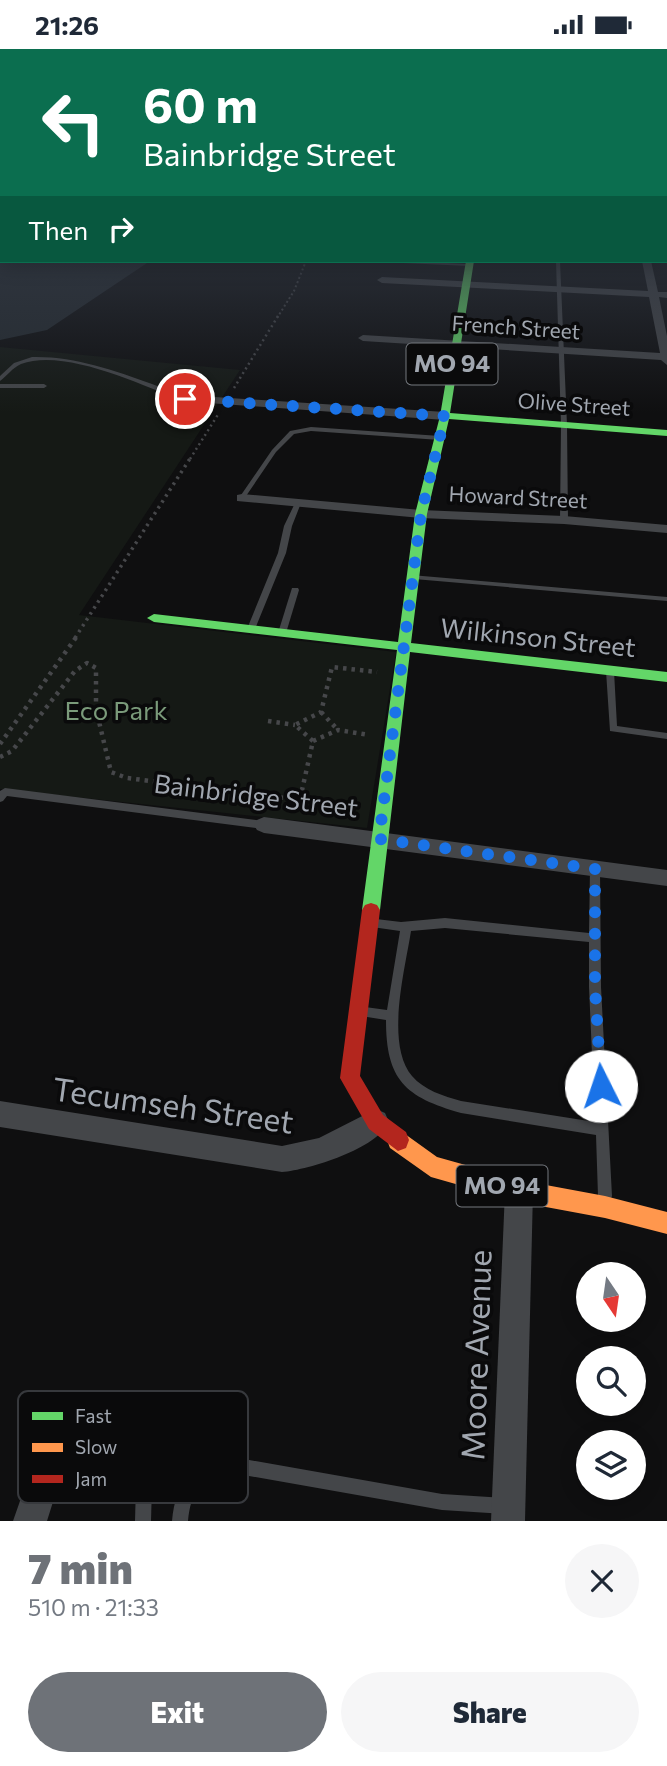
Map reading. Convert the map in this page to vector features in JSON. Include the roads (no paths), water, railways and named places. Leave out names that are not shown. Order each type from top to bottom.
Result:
[{"type":"main road","name":"MO 94","points":[[468,276],[445,416],[421,514],[350,1078],[376,1122],[430,1166],[519,1191],[643,1215],[667,1217]]},
{"type":"main road","name":"Olive Street","points":[[445,416],[667,433]]},
{"type":"main road","name":"Wilkinson Street","points":[[154,618],[667,677]]},
{"type":"main road","points":[[643,1215],[667,1225]]},
{"type":"street","points":[[650,276],[667,359]]},
{"type":"street","points":[[382,280],[667,295]]},
{"type":"street","name":"French Street","points":[[363,338],[667,359]]},
{"type":"street","name":"Olive Street","points":[[185,399],[445,416]]},
{"type":"street","name":"Howard Street","points":[[242,498],[421,514],[564,520],[667,529]]},
{"type":"street","name":"Bainbridge Street","points":[[264,825],[667,878]]},
{"type":"street","name":"Tecumseh Street","points":[[0,1114],[282,1159],[302,1158],[316,1153],[376,1122]]},
{"type":"street","name":"Moore Avenue","points":[[509,1517],[519,1191]]},
{"type":"street","points":[[30,1521],[36,1503]]},
{"type":"lane","points":[[559,276],[564,425],[564,520]]},
{"type":"lane","points":[[0,379],[18,363],[33,358],[67,358],[185,399],[166,417]]},
{"type":"lane","points":[[0,386],[44,386]]},
{"type":"lane","points":[[242,498],[274,451],[292,432],[323,430],[440,437]]},
{"type":"lane","points":[[250,629],[282,553],[288,526],[298,503]]},
{"type":"lane","points":[[413,577],[667,599]]},
{"type":"lane","points":[[282,633],[295,590]]},
{"type":"lane","points":[[610,671],[613,729],[667,736]]},
{"type":"lane","name":"Bainbridge Street","points":[[2,795],[264,825]]},
{"type":"lane","points":[[595,869],[595,987],[605,1207]]},
{"type":"lane","points":[[369,922],[406,926],[445,923],[595,938]]},
{"type":"lane","points":[[406,926],[390,1039],[395,1060],[404,1077],[423,1095],[456,1108],[603,1130]]},
{"type":"lane","points":[[358,1011],[392,1016]]},
{"type":"lane","points":[[248,1468],[442,1502],[509,1517]]},
{"type":"lane","points":[[143,1521],[144,1503]]},
{"type":"lane","points":[[180,1521],[181,1503]]},
{"type":"park label","name":"Eco Park","points":[[116,711]]}]
